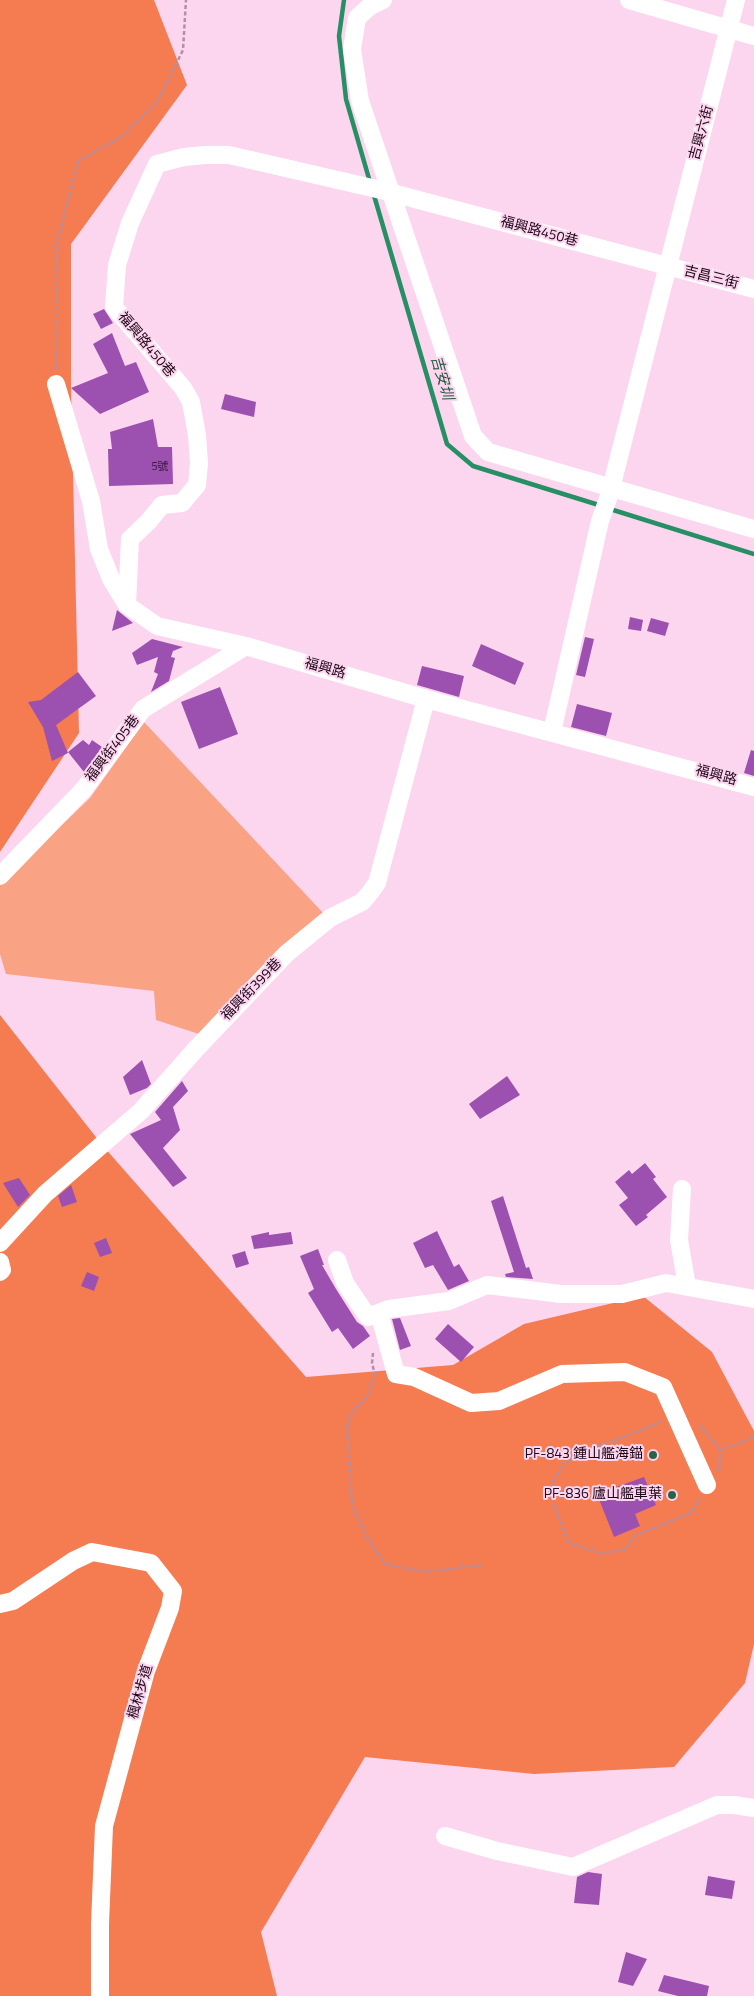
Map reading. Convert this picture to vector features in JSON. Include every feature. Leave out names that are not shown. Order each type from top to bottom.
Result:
[{"type":"street","points":[[383,0],[369,7],[357,18],[352,49],[360,101],[387,191],[473,436],[488,452],[610,492],[754,529]]},
{"type":"street","points":[[629,0],[754,36]]},
{"type":"street","name":"吉興六街","points":[[552,732],[600,521],[610,492],[736,0]]},
{"type":"street","name":"福興路450巷","points":[[127,605],[130,538],[148,522],[162,505],[182,503],[197,485],[199,463],[197,435],[191,402],[183,388],[114,307],[117,265],[130,223],[157,164],[204,155],[229,155],[387,191],[667,266]]},
{"type":"street","name":"吉昌三街","points":[[667,266],[754,289]]},
{"type":"street","name":"福興路","points":[[56,384],[91,501],[99,549],[111,579],[127,605],[157,626],[246,646],[426,699],[754,787]]},
{"type":"street","name":"福興街405巷","points":[[0,876],[84,789],[143,709],[246,646]]},
{"type":"street","name":"福興街399巷","points":[[0,1243],[45,1194],[141,1111],[195,1050],[286,954],[330,918],[362,902],[369,894],[377,883],[426,699]]},
{"type":"street","points":[[682,1189],[679,1240],[687,1286]]},
{"type":"street","points":[[337,1260],[345,1283],[368,1317],[389,1309],[450,1301],[487,1285],[561,1294],[622,1294],[666,1283],[754,1299]]},
{"type":"street","points":[[0,1262],[2,1270],[0,1272]]},
{"type":"street","points":[[379,1313],[396,1374],[414,1377],[471,1403],[500,1401],[562,1374],[625,1372],[663,1386],[676,1416],[713,1480]]},
{"type":"street","name":"楓林步道","points":[[0,1604],[13,1601],[73,1561],[92,1552],[151,1563],[173,1591],[170,1608],[146,1671],[104,1826],[100,1924],[100,1996]]},
{"type":"street","points":[[445,1836],[497,1851],[573,1866],[717,1805],[754,1808]]},
{"type":"path","points":[[56,384],[57,243],[78,161],[123,136],[158,101],[183,50],[186,0]]},
{"type":"path","points":[[385,1336],[372,1356],[375,1375],[367,1397],[352,1412],[347,1426],[352,1504],[366,1536],[385,1564],[425,1572],[481,1565]]},
{"type":"path","points":[[676,1416],[577,1455],[563,1464],[552,1484],[554,1506],[569,1543],[600,1553],[626,1550],[634,1536],[692,1513],[713,1480],[720,1450]]},
{"type":"path","points":[[699,1428],[702,1427],[720,1450]]},
{"type":"path","points":[[720,1450],[754,1437]]},
{"type":"shaded area","points":[[0,0],[154,0],[187,85],[71,244],[71,388],[79,733],[0,852]]},
{"type":"shaded area","points":[[144,722],[325,915],[202,1035],[156,1020],[154,991],[6,974],[0,954],[0,884],[90,798]]},
{"type":"shaded area","points":[[0,1015],[103,1146],[306,1377],[453,1365],[524,1324],[643,1296],[712,1352],[754,1431],[754,1644],[745,1683],[674,1767],[534,1774],[365,1757],[261,1932],[277,1996],[0,1996]]},
{"type":"building","points":[[104,309],[113,323],[101,329],[93,314]]},
{"type":"building","points":[[112,333],[125,366],[136,362],[149,392],[100,414],[71,388],[108,373],[93,344]]},
{"type":"building","points":[[225,394],[256,402],[254,417],[221,409]]},
{"type":"building","points":[[153,419],[158,447],[172,447],[173,484],[109,486],[108,449],[112,449],[110,432]]},
{"type":"building","points":[[117,610],[133,623],[112,631]]},
{"type":"building","points":[[630,617],[643,620],[641,631],[628,629]]},
{"type":"building","points":[[651,618],[669,623],[665,636],[647,631]]},
{"type":"building","points":[[585,637],[594,639],[585,677],[576,675]]},
{"type":"building","points":[[152,639],[183,647],[173,651],[171,657],[175,658],[169,681],[151,692],[158,674],[154,672],[158,657],[137,665],[132,653]]},
{"type":"building","points":[[481,644],[524,663],[515,685],[472,666]]},
{"type":"building","points":[[422,666],[464,676],[459,697],[417,685]]},
{"type":"building","points":[[78,672],[96,696],[56,725],[68,753],[52,761],[43,727],[28,702],[41,700]]},
{"type":"building","points":[[220,687],[238,734],[199,749],[181,702]]},
{"type":"building","points":[[577,704],[612,713],[606,736],[571,727]]},
{"type":"building","points":[[83,740],[89,745],[92,740],[102,747],[84,772],[68,752]]},
{"type":"building","points":[[751,750],[754,751],[754,776],[744,773]]},
{"type":"building","points":[[142,1060],[151,1084],[147,1088],[130,1095],[123,1077]]},
{"type":"building","points":[[507,1076],[520,1095],[480,1119],[469,1104]]},
{"type":"building","points":[[182,1081],[188,1091],[173,1107],[180,1130],[163,1148],[187,1178],[173,1187],[130,1134],[161,1120],[155,1112]]},
{"type":"building","points":[[645,1163],[656,1177],[653,1179],[667,1197],[646,1215],[648,1217],[636,1226],[619,1205],[628,1198],[615,1182],[629,1170],[632,1174]]},
{"type":"building","points":[[19,1178],[30,1195],[18,1207],[3,1183]]},
{"type":"building","points":[[71,1185],[77,1202],[62,1207],[58,1196]]},
{"type":"building","points":[[503,1196],[526,1268],[529,1267],[533,1279],[506,1277],[505,1274],[514,1272],[491,1201]]},
{"type":"building","points":[[437,1231],[454,1267],[459,1264],[469,1281],[448,1290],[433,1265],[425,1268],[413,1243]]},
{"type":"building","points":[[269,1232],[269,1235],[291,1232],[293,1244],[254,1249],[251,1236]]},
{"type":"building","points":[[106,1238],[112,1253],[100,1257],[94,1243]]},
{"type":"building","points":[[318,1249],[324,1265],[322,1265],[336,1289],[357,1322],[363,1326],[370,1336],[353,1349],[338,1328],[332,1332],[308,1293],[314,1289],[300,1256]]},
{"type":"building","points":[[245,1251],[249,1264],[236,1268],[232,1255]]},
{"type":"building","points":[[87,1272],[99,1277],[94,1291],[81,1286]]},
{"type":"building","points":[[400,1318],[411,1346],[400,1350],[392,1319]]},
{"type":"building","points":[[448,1324],[474,1347],[461,1362],[435,1339]]},
{"type":"building","points":[[644,1477],[656,1505],[635,1514],[640,1526],[614,1537],[597,1494]]},
{"type":"building","points":[[588,1872],[602,1874],[599,1905],[574,1903],[577,1877]]},
{"type":"building","points":[[708,1876],[735,1881],[732,1899],[705,1895]]},
{"type":"building","points":[[626,1952],[647,1959],[633,1986],[618,1982]]},
{"type":"building","points":[[664,1975],[709,1986],[707,1996],[678,1996],[658,1991]]},
{"type":"waterway","name":"吉安圳","points":[[344,0],[339,36],[346,99],[370,182]]},
{"type":"waterway","name":"吉安圳","points":[[373,192],[447,444],[473,466],[602,506]]},
{"type":"waterway","name":"吉安圳","points":[[610,509],[754,554]]},
{"type":"place","name":"PF-843 鍾山艦海錨","points":[[653,1455]]},
{"type":"place","name":"PF-836 廬山艦車葉","points":[[672,1495]]}]
